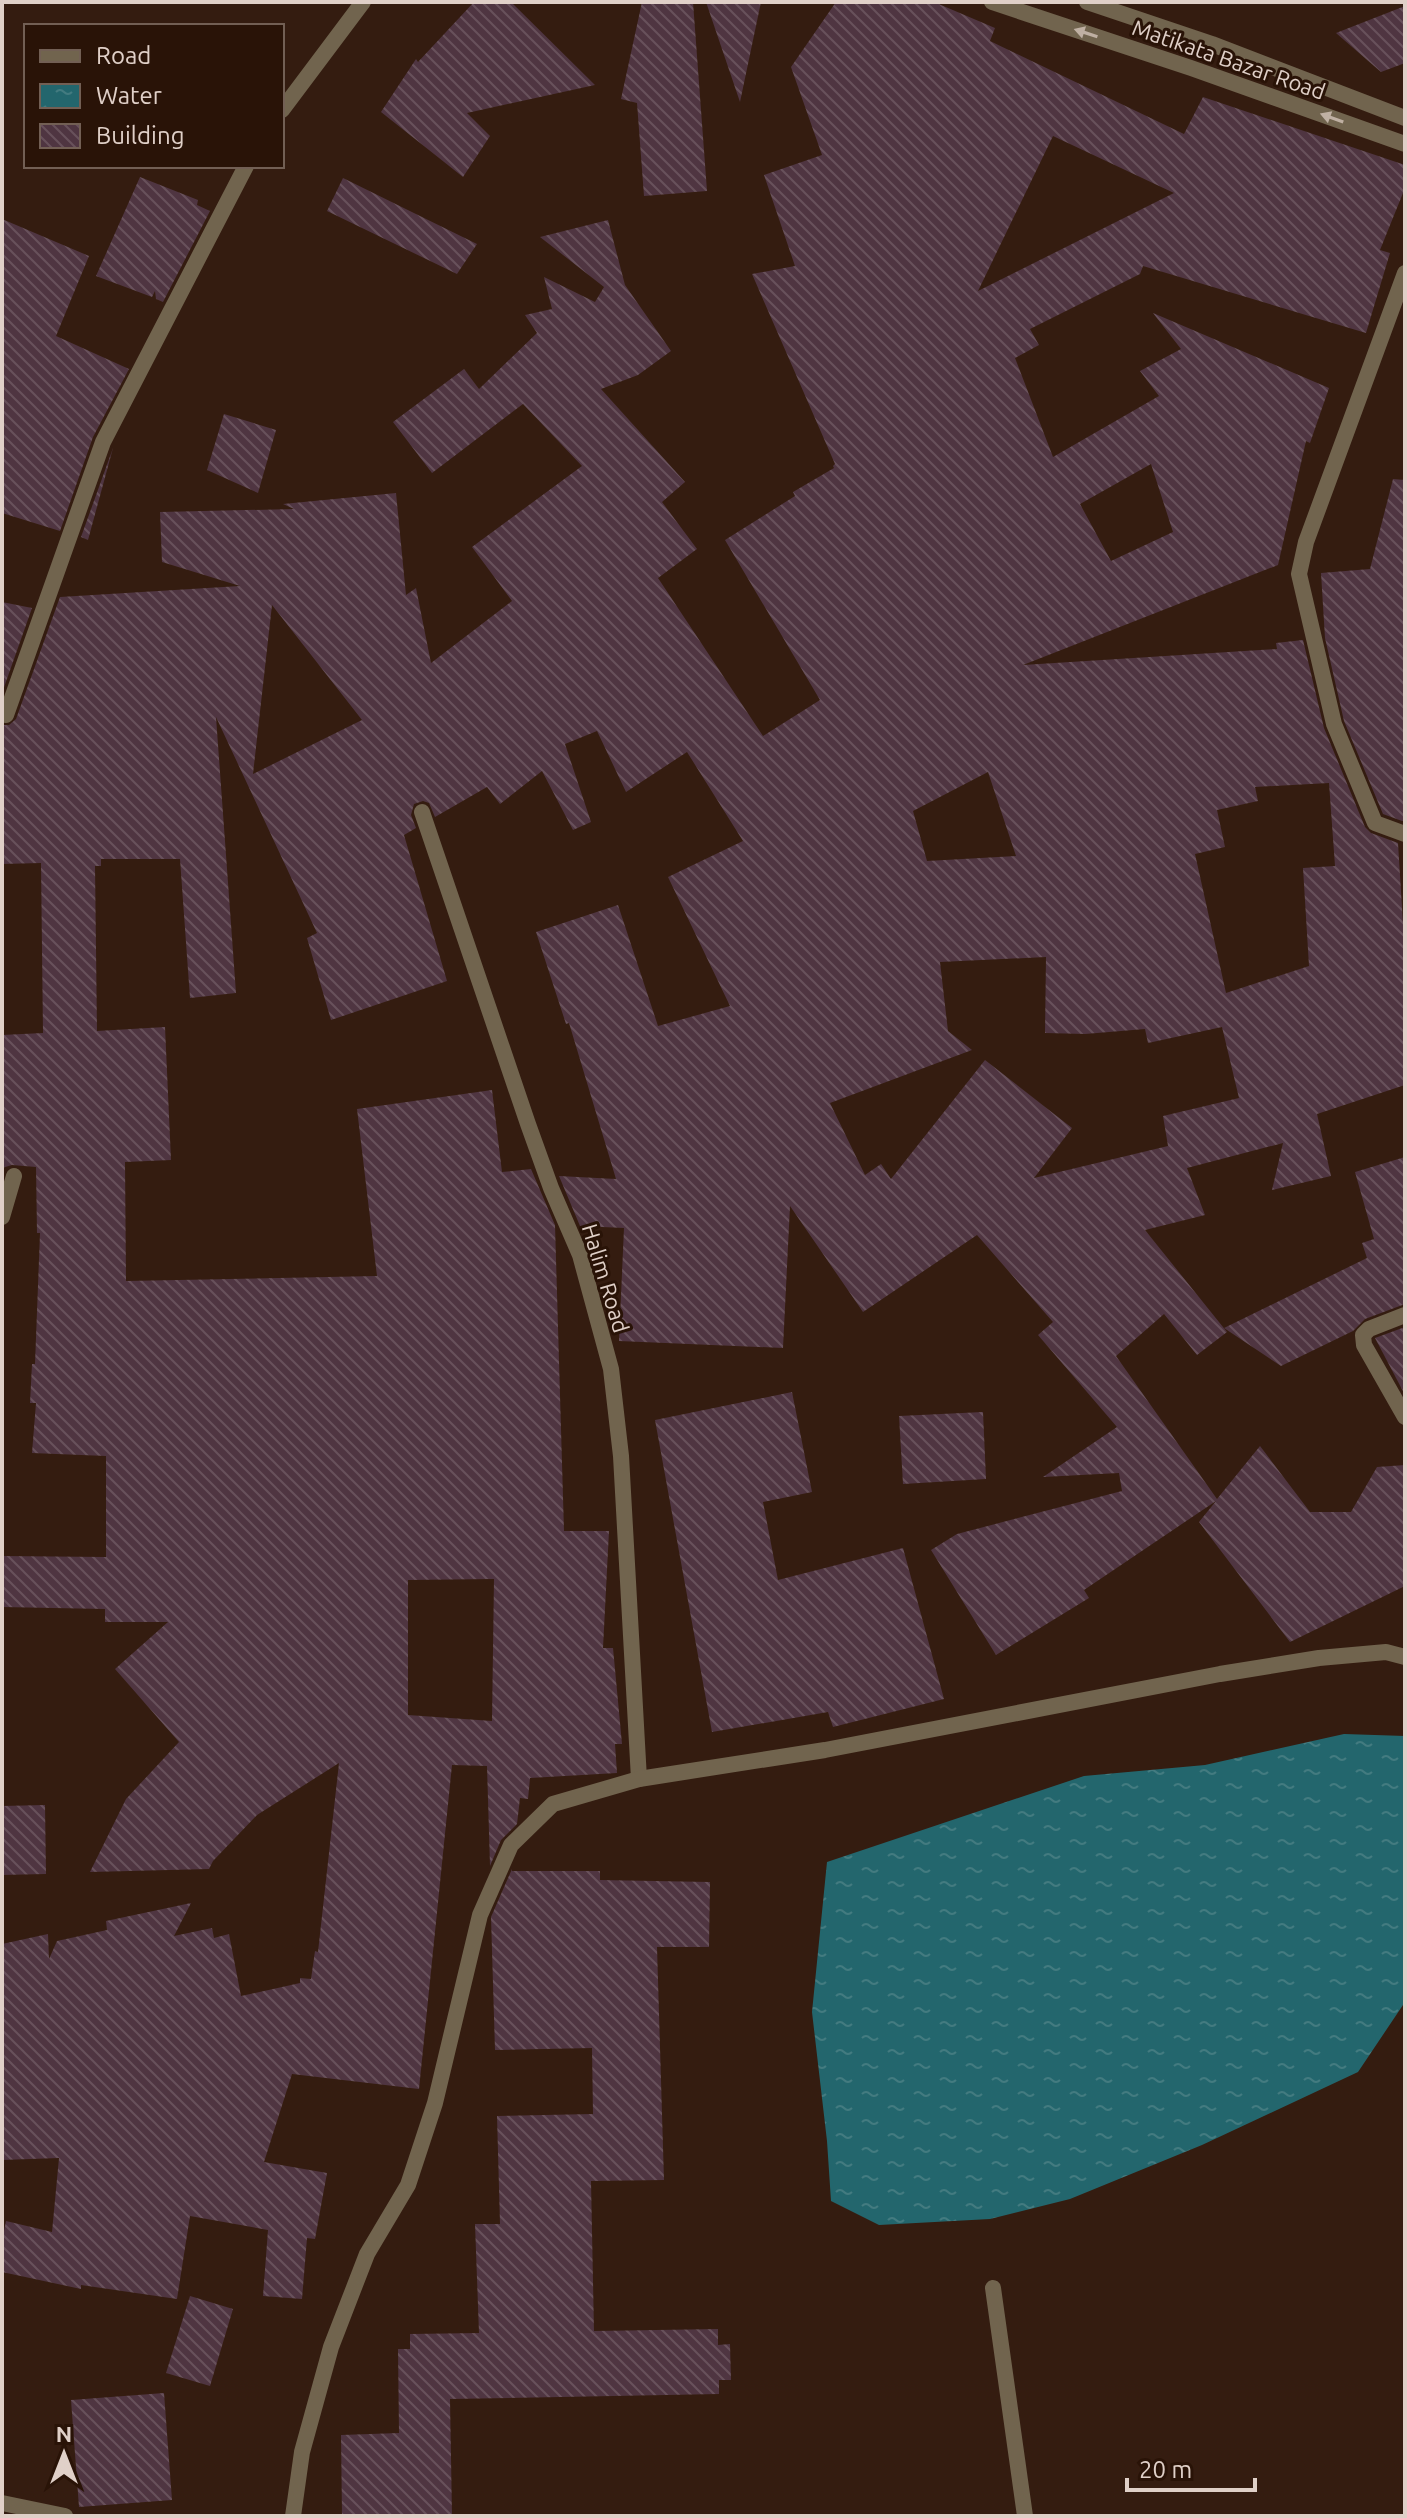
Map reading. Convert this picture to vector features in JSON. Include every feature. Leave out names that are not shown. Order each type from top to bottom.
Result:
[{"type":"street","points":[[284,107],[363,2]]},
{"type":"street","name":"Matikata Bazar Road","points":[[992,2],[1405,144]]},
{"type":"street","name":"Matikata Bazar Road","points":[[1087,2],[1212,44],[1405,118]]},
{"type":"street","points":[[2,714],[6,715],[103,442],[245,168]]},
{"type":"street","points":[[1405,273],[1306,542],[1299,574],[1334,724],[1375,823],[1405,834]]},
{"type":"street","name":"Halim Road","points":[[422,812],[542,1162],[580,1255],[611,1369],[621,1456],[639,1779]]},
{"type":"street","points":[[2,1217],[14,1176]]},
{"type":"street","points":[[1405,1315],[1369,1329],[1363,1335],[1364,1345],[1405,1417]]},
{"type":"street","points":[[293,2516],[302,2452],[331,2347],[367,2254],[408,2185],[435,2103],[480,1915],[511,1845],[553,1804],[639,1779],[825,1750],[1220,1674],[1319,1658],[1386,1652],[1405,1657]]},
{"type":"street","points":[[993,2288],[1025,2516]]},
{"type":"street","points":[[2,2503],[65,2516]]},
{"type":"water","points":[[1344,1734],[1405,1736],[1405,2002],[1358,2072],[1202,2145],[1070,2199],[990,2219],[879,2225],[831,2201],[812,2012],[827,1862],[1084,1776],[1205,1765]]},
{"type":"building","points":[[474,2],[511,2],[595,85],[467,113],[490,136],[463,177],[381,112],[416,59],[418,62]]},
{"type":"building","points":[[642,2],[693,2],[707,191],[644,196],[637,103],[621,99]]},
{"type":"building","points":[[706,2],[761,2],[740,102]]},
{"type":"building","points":[[836,2],[934,2],[995,28],[990,41],[1184,134],[1203,97],[1405,165],[1405,188],[1380,250],[1390,253],[1366,333],[1143,266],[1140,274],[1030,329],[1039,345],[1015,358],[1053,457],[1159,396],[1140,371],[1181,349],[1153,313],[1329,388],[1310,443],[1306,441],[1278,565],[1023,665],[1277,649],[1276,643],[1303,640],[1324,728],[1365,827],[1371,833],[1398,843],[1405,956],[1405,1085],[1317,1114],[1331,1176],[1272,1190],[1283,1143],[1187,1168],[1205,1215],[1145,1230],[1227,1332],[1197,1355],[1164,1314],[1116,1356],[1217,1499],[1260,1446],[1310,1512],[1351,1512],[1377,1467],[1405,1465],[1405,1586],[1290,1642],[1199,1522],[1216,1501],[1084,1590],[1089,1598],[996,1655],[931,1550],[957,1534],[1122,1491],[1119,1473],[1043,1477],[1117,1427],[1038,1335],[1053,1322],[977,1235],[863,1312],[790,1206],[783,1348],[619,1341],[624,1228],[580,1226],[559,1176],[616,1179],[569,1023],[566,1024],[536,932],[618,905],[658,1026],[730,1006],[668,877],[743,841],[687,752],[626,792],[597,731],[565,744],[591,822],[573,830],[542,771],[500,804],[487,787],[435,817],[429,803],[414,804],[411,815],[416,828],[404,835],[447,981],[331,1020],[307,938],[317,933],[216,717],[236,993],[190,998],[180,859],[101,859],[101,866],[95,866],[97,1031],[165,1027],[171,1160],[125,1162],[126,1281],[377,1276],[357,1109],[492,1090],[502,1172],[531,1169],[555,1225],[564,1531],[609,1531],[603,1648],[613,1648],[622,1744],[615,1744],[617,1773],[530,1778],[528,1799],[520,1798],[517,1824],[501,1840],[490,1866],[487,1766],[452,1765],[419,2089],[292,2074],[264,2162],[327,2173],[315,2239],[307,2238],[302,2299],[263,2296],[268,2230],[190,2216],[177,2299],[81,2285],[81,2289],[2,2272],[2,2241],[6,2221],[52,2232],[59,2158],[2,2160],[2,1944],[48,1934],[49,1959],[57,1941],[107,1930],[106,1921],[191,1903],[174,1936],[212,1928],[214,1938],[229,1934],[241,1996],[300,1983],[300,1978],[311,1979],[315,1951],[318,1952],[339,1763],[257,1815],[209,1869],[90,1872],[126,1799],[179,1742],[115,1669],[168,1622],[105,1622],[105,1609],[2,1607],[2,1556],[106,1557],[106,1456],[32,1453],[36,1403],[30,1403],[32,1364],[35,1364],[40,1233],[37,1233],[36,1167],[12,1165],[2,1168],[2,1035],[43,1033],[41,863],[2,864],[2,725],[9,725],[16,719],[60,597],[240,586],[162,562],[160,512],[294,509],[283,504],[396,493],[406,595],[416,588],[431,663],[512,601],[472,547],[582,466],[523,404],[432,473],[393,422],[464,369],[479,389],[537,333],[525,315],[552,309],[544,277],[595,302],[604,287],[540,237],[608,220],[625,285],[671,351],[638,375],[601,389],[685,482],[662,502],[697,549],[658,578],[763,736],[820,700],[725,540],[795,496],[793,492],[834,468],[835,464],[752,274],[795,266],[764,175],[822,155],[791,67]],"holes":[[[1053,136],[1174,193],[978,291]],[[1151,464],[1173,532],[1111,561],[1080,504]],[[272,605],[362,720],[253,774]],[[988,772],[1016,856],[927,861],[913,811]],[[1329,783],[1335,866],[1303,868],[1309,966],[1226,993],[1195,854],[1225,847],[1217,810],[1258,801],[1255,787]],[[1046,957],[1045,1033],[1085,1034],[1145,1029],[1148,1043],[1222,1027],[1239,1098],[1163,1116],[1168,1146],[1034,1178],[1072,1128],[985,1060],[891,1179],[881,1164],[865,1175],[830,1103],[972,1050],[948,1031],[940,962]],[[494,1579],[492,1721],[408,1715],[408,1580]]]},
{"type":"building","points":[[1405,6],[1405,63],[1381,72],[1336,33]]},
{"type":"building","points":[[140,177],[198,200],[197,205],[210,211],[163,302],[156,299],[155,291],[152,297],[96,276]]},
{"type":"building","points":[[343,178],[477,244],[457,274],[327,211]]},
{"type":"building","points":[[2,219],[89,256],[56,336],[129,369],[93,437],[60,531],[2,513]]},
{"type":"building","points":[[224,414],[276,430],[258,493],[207,470]]},
{"type":"building","points":[[113,448],[88,540],[81,537]]},
{"type":"building","points":[[1393,479],[1405,480],[1405,821],[1383,814],[1344,721],[1325,638],[1321,573],[1370,569]]},
{"type":"building","points":[[2,602],[32,608],[2,693]]},
{"type":"building","points":[[1405,1157],[1405,1304],[1365,1319],[1353,1331],[1281,1366],[1224,1328],[1367,1258],[1362,1243],[1374,1239],[1355,1172]]},
{"type":"building","points":[[1405,1327],[1405,1395],[1375,1338]]},
{"type":"building","points":[[792,1392],[812,1492],[763,1502],[778,1580],[903,1548],[944,1699],[833,1727],[828,1712],[712,1732],[655,1420]]},
{"type":"building","points":[[983,1412],[986,1479],[903,1484],[899,1416]]},
{"type":"building","points":[[45,1805],[46,1874],[2,1875],[2,1806]]},
{"type":"building","points":[[512,1869],[600,1871],[600,1880],[710,1882],[709,1947],[657,1947],[664,2180],[591,2181],[594,2331],[718,2329],[718,2345],[730,2344],[731,2380],[719,2380],[719,2394],[450,2399],[452,2516],[342,2516],[341,2435],[399,2433],[398,2349],[410,2349],[410,2334],[479,2333],[475,2224],[500,2224],[497,2116],[593,2114],[592,2048],[495,2050],[491,1917]]},
{"type":"building","points":[[190,2296],[233,2309],[210,2386],[166,2373]]},
{"type":"building","points":[[164,2393],[172,2500],[79,2507],[71,2400]]}]
